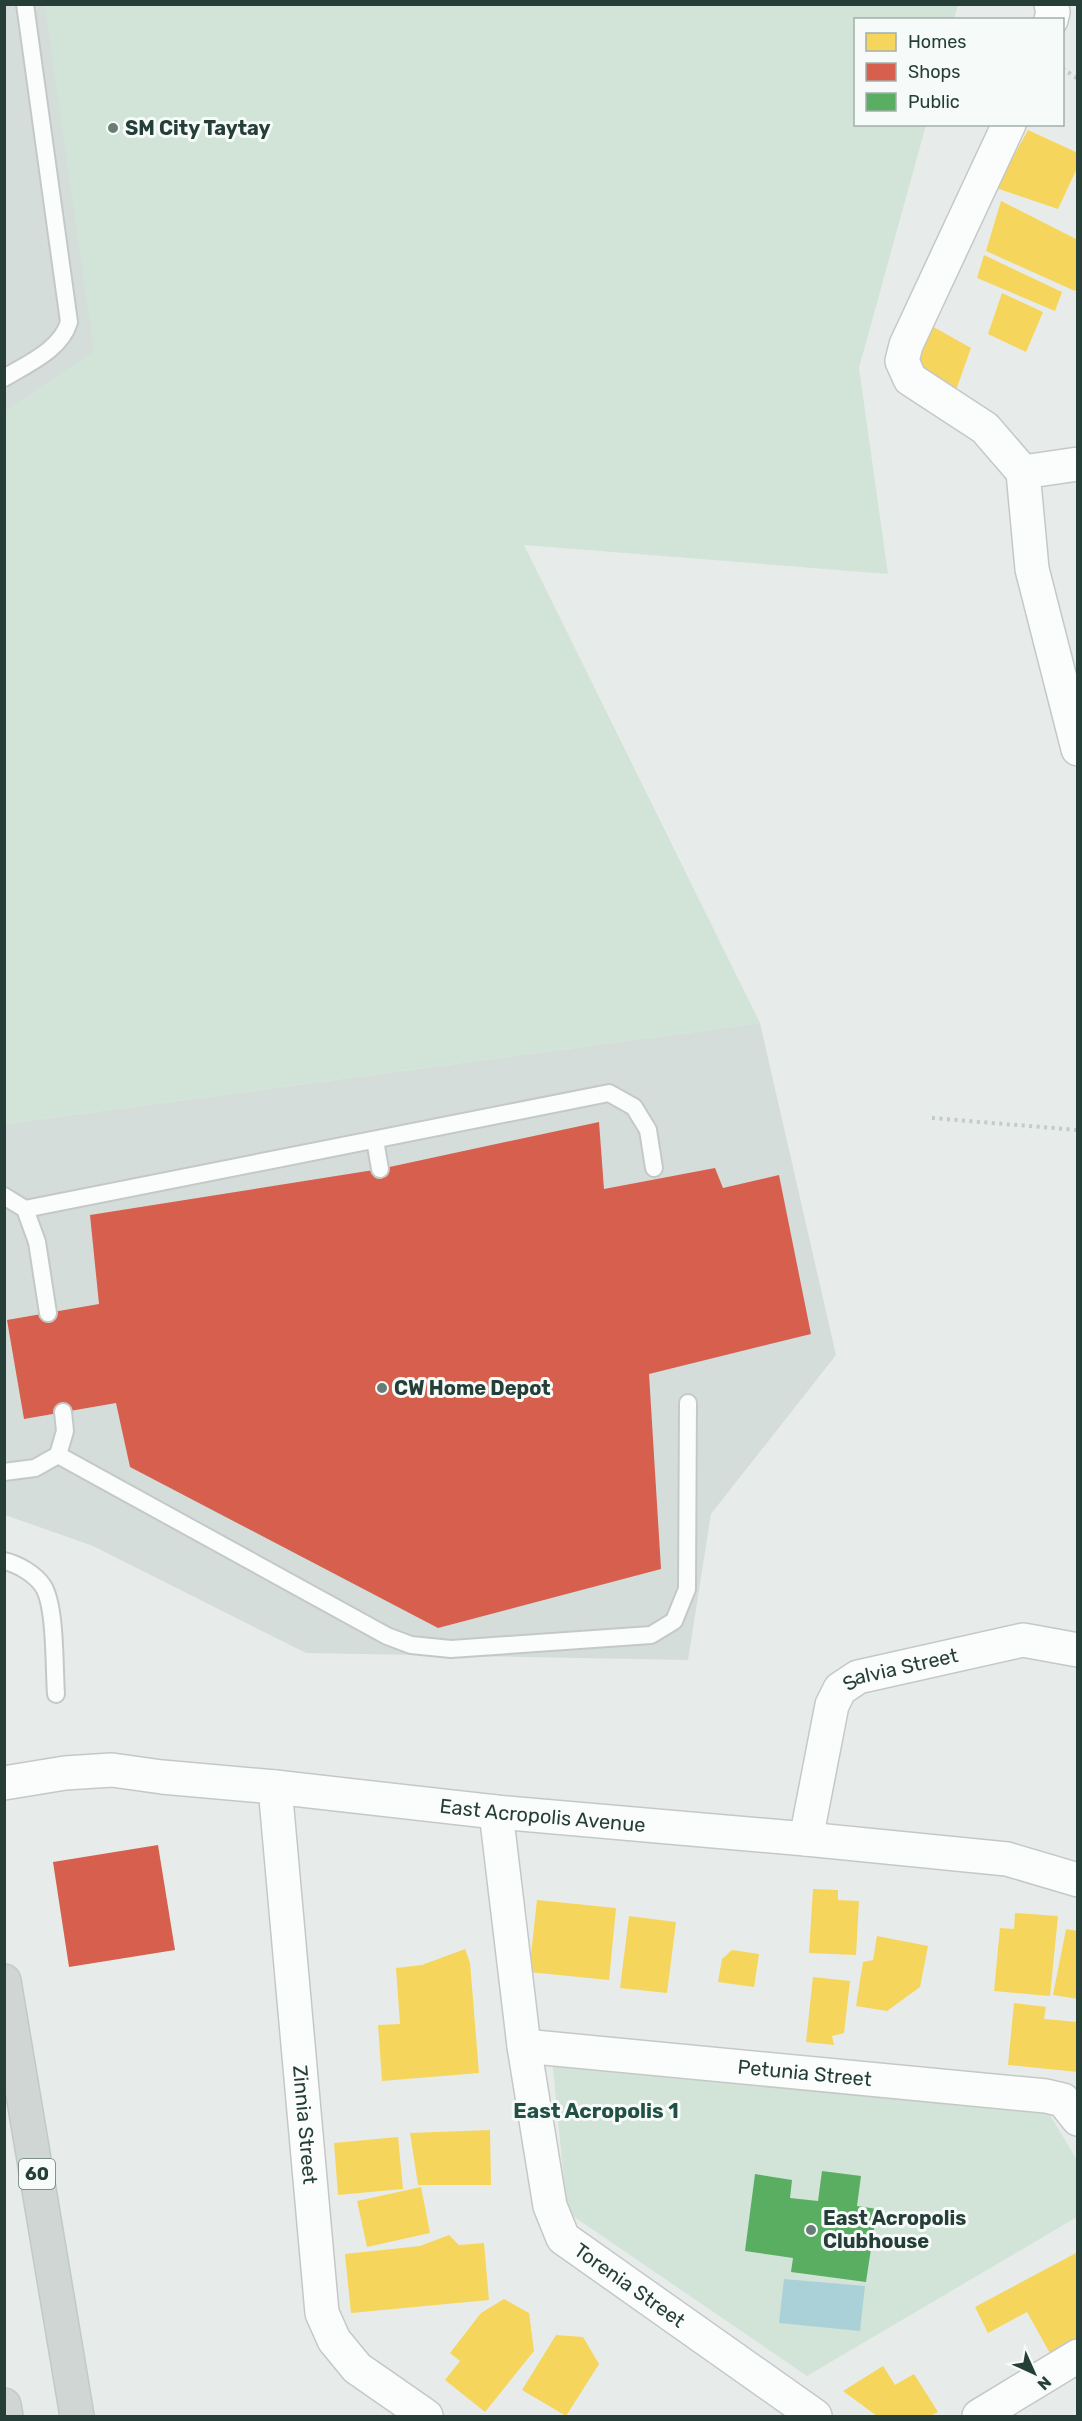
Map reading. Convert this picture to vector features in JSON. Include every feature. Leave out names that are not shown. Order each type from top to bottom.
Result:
[{"type":"main road","name":"60","points":[[4,1981],[77,2416]]},
{"type":"main road","points":[[4,2405],[6,2416]]},
{"type":"street","points":[[1008,126],[911,335],[902,361],[910,379],[986,429],[1023,472],[1032,569],[1077,749]]},
{"type":"street","points":[[1023,472],[1077,464]]},
{"type":"street","name":"Salvia Street","points":[[806,1839],[832,1705],[840,1689],[858,1677],[1023,1640],[1077,1650]]},
{"type":"street","name":"East Acropolis Avenue","points":[[4,1783],[58,1774],[112,1770],[162,1778],[275,1787],[496,1812],[1007,1859],[1077,1880]]},
{"type":"street","name":"Zinnia Street","points":[[275,1787],[322,2313],[334,2340],[357,2368],[426,2416]]},
{"type":"street","name":"Torenia Street","points":[[496,1812],[524,2046],[550,2206],[563,2238],[815,2416]]},
{"type":"street","name":"Petunia Street","points":[[524,2046],[1046,2096],[1063,2100],[1077,2119]]},
{"type":"street","points":[[979,2416],[1077,2356]]},
{"type":"lane","points":[[4,378],[53,347],[66,332],[69,322],[25,4]]},
{"type":"lane","points":[[25,1209],[609,1093],[634,1107],[648,1130],[654,1168]]},
{"type":"lane","points":[[375,1140],[380,1169]]},
{"type":"lane","points":[[4,1196],[25,1209],[37,1242],[48,1313]]},
{"type":"lane","points":[[58,1455],[387,1636],[411,1645],[451,1649],[651,1635],[674,1621],[687,1589],[688,1402]]},
{"type":"lane","points":[[4,1472],[35,1468],[58,1455],[65,1431],[63,1412]]},
{"type":"lane","points":[[4,1561],[16,1563],[43,1586],[50,1605],[56,1694]]},
{"type":"path","points":[[1064,69],[1077,79]]},
{"type":"path","points":[[932,1119],[1077,1130]]},
{"type":"shaded area","name":"SM City Taytay","points":[[5,5],[202,5],[243,251],[5,412]]},
{"type":"shaded area","points":[[760,1023],[836,1355],[711,1514],[688,1660],[306,1653],[93,1546],[5,1515],[5,1124]]},
{"type":"green space","points":[[45,5],[958,5],[954,18],[854,18],[854,126],[926,126],[859,368],[888,574],[524,545],[760,1023],[5,1124],[5,412],[94,351]]},
{"type":"green space","points":[[552,2059],[1047,2110],[1077,2160],[1077,2217],[807,2376],[567,2212]]},
{"type":"water","points":[[784,2279],[865,2286],[860,2331],[779,2323]]},
{"type":"building: Homes","points":[[1028,130],[1078,153],[1078,166],[1058,209],[996,188]]},
{"type":"building: Homes","points":[[1001,201],[1078,240],[1078,287],[1075,291],[986,251]]},
{"type":"building: Homes","points":[[984,255],[1062,292],[1055,311],[977,278]]},
{"type":"building: Homes","points":[[1002,293],[1043,312],[1026,352],[988,334]]},
{"type":"building: Homes","points":[[930,325],[971,348],[956,390],[912,371]]},
{"type":"building: Homes","points":[[813,1889],[838,1890],[838,1900],[859,1901],[856,1955],[809,1953]]},
{"type":"building: Homes","points":[[537,1900],[616,1908],[609,1980],[529,1972]]},
{"type":"building: Homes","points":[[1015,1913],[1058,1916],[1050,1996],[994,1991],[1000,1928],[1014,1929]]},
{"type":"building: Homes","points":[[629,1916],[676,1922],[667,1993],[620,1988]]},
{"type":"building: Homes","points":[[1066,1929],[1078,1931],[1078,1999],[1053,1995]]},
{"type":"building: Homes","points":[[877,1936],[928,1946],[920,1987],[887,2011],[856,2006],[863,1962],[873,1960]]},
{"type":"building: Homes","points":[[465,1949],[470,1963],[479,2073],[382,2081],[378,2025],[400,2024],[396,1968],[422,1965]]},
{"type":"building: Homes","points":[[732,1950],[759,1954],[754,1987],[718,1982],[722,1959]]},
{"type":"building: Homes","points":[[813,1977],[850,1981],[844,2033],[832,2036],[834,2045],[806,2042]]},
{"type":"building: Homes","points":[[1014,2003],[1046,2007],[1044,2019],[1078,2022],[1078,2072],[1008,2065]]},
{"type":"building: Homes","points":[[490,2130],[491,2185],[418,2185],[410,2133]]},
{"type":"building: Homes","points":[[398,2137],[403,2189],[338,2195],[334,2143]]},
{"type":"building: Homes","points":[[421,2187],[430,2233],[367,2247],[357,2201]]},
{"type":"building: Homes","points":[[449,2235],[459,2245],[484,2243],[489,2300],[351,2313],[345,2254],[420,2246]]},
{"type":"building: Homes","points":[[1078,2252],[1078,2341],[1051,2355],[1027,2312],[988,2333],[975,2307]]},
{"type":"building: Homes","points":[[504,2299],[529,2313],[534,2351],[485,2412],[445,2380],[460,2361],[450,2353],[481,2313]]},
{"type":"building: Homes","points":[[556,2335],[583,2337],[599,2364],[566,2416],[522,2390]]},
{"type":"building: Homes","points":[[883,2366],[895,2385],[914,2374],[938,2412],[930,2416],[877,2416],[843,2391]]},
{"type":"building: Shops","name":"CW Home Depot","points":[[599,1122],[604,1189],[715,1168],[723,1188],[779,1175],[811,1334],[649,1374],[661,1569],[438,1628],[130,1467],[116,1403],[24,1419],[7,1320],[99,1304],[90,1215],[380,1169]]},
{"type":"building: Shops","points":[[158,1845],[175,1950],[69,1967],[53,1862]]},
{"type":"building: Public","name":"East Acropolis Clubhouse","points":[[822,2171],[861,2176],[857,2206],[877,2209],[866,2282],[791,2272],[793,2258],[745,2251],[755,2174],[792,2180],[790,2198],[818,2201]]},
{"type":"place","name":"SM City Taytay","points":[[113,128]]},
{"type":"place","name":"CW Home Depot","points":[[382,1388]]},
{"type":"place","name":"East Acropolis Clubhouse","points":[[811,2230]]},
{"type":"district","name":"East Acropolis 1","points":[[596,2111]]}]
